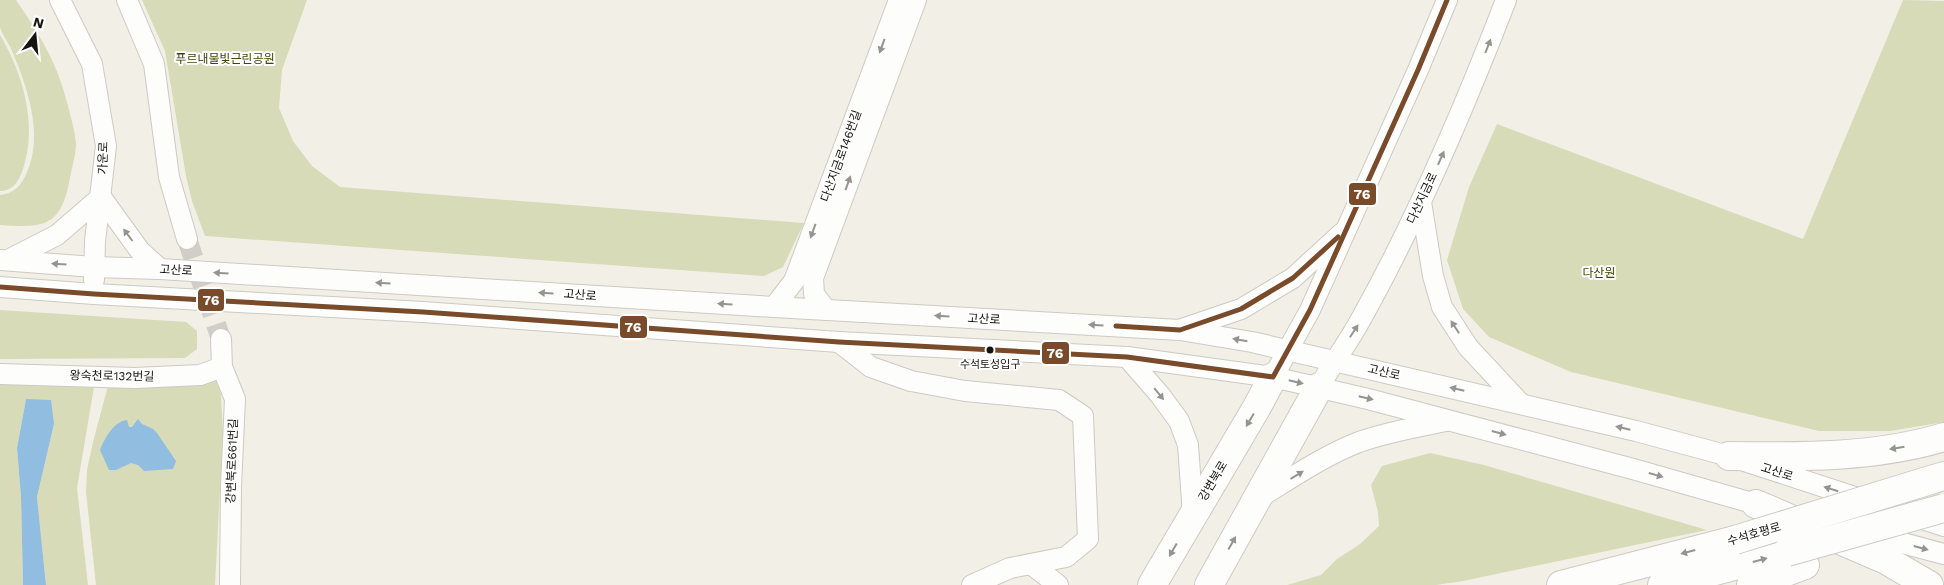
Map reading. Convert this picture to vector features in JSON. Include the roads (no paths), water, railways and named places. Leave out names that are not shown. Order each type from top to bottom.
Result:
[{"type":"highway","name":"강변북로","points":[[1152,585],[1273,377]]},
{"type":"highway","points":[[1209,585],[1319,387]]},
{"type":"highway","points":[[1729,456],[1828,456],[1920,444],[1944,437]]},
{"type":"highway","name":"수석호평로","points":[[1561,585],[1735,540],[1934,479]]},
{"type":"highway","points":[[1756,504],[1886,560],[1929,585]]},
{"type":"highway","name":"수석호평로","points":[[1662,585],[1796,559],[1944,508]]},
{"type":"highway","points":[[1751,585],[1796,559]]},
{"type":"street","name":"가운로","points":[[60,0],[92,64],[106,146],[94,267],[94,294]]},
{"type":"street","points":[[127,0],[154,64],[169,177],[187,239]]},
{"type":"street","name":"다산지금로146번길","points":[[774,307],[794,281],[899,0]]},
{"type":"street","name":"다산지금로146번길","points":[[826,310],[814,294],[813,278],[916,0]]},
{"type":"street","points":[[1273,377],[1310,310],[1418,70],[1447,0]]},
{"type":"street","name":"다산지금로","points":[[1319,387],[1360,321],[1421,202],[1471,92],[1506,0]]},
{"type":"street","points":[[4,260],[33,248],[58,234],[101,197],[140,251],[160,269]]},
{"type":"street","points":[[1421,202],[1433,276],[1442,307],[1468,347],[1521,404]]},
{"type":"street","points":[[1180,330],[1241,309],[1293,278],[1347,228]]},
{"type":"street","name":"고산로","points":[[4,260],[94,267],[160,269],[1180,330],[1252,342],[1636,431],[1729,456],[1944,526]]},
{"type":"street","points":[[0,287],[423,312],[839,342],[1127,357],[1273,377],[1452,420],[1944,554]]},
{"type":"street","name":"강변북로661번길","points":[[221,339],[222,367],[235,399],[231,486],[230,585]]},
{"type":"street","points":[[839,342],[871,367],[911,381],[965,390],[1059,400],[1083,416],[1088,539],[1066,557],[1010,568],[972,585]]},
{"type":"street","points":[[1127,357],[1179,420],[1188,445],[1193,515]]},
{"type":"street","name":"왕숙천로132번길","points":[[0,374],[145,377],[200,375],[222,367]]},
{"type":"street","points":[[1256,500],[1323,459],[1358,442],[1395,431],[1452,420]]},
{"type":"street","points":[[1031,564],[1058,585]]},
{"type":"water","points":[[26,399],[51,400],[54,424],[37,497],[46,585],[23,585],[21,497],[17,448]]},
{"type":"water","points":[[138,419],[142,424],[157,433],[176,461],[173,469],[144,471],[138,465],[131,463],[116,470],[109,470],[100,450],[107,436],[122,421],[127,420],[129,427],[132,427]]},
{"type":"tunnel","points":[[187,239],[221,339]]},
{"type":"place","name":"수석토성입구","points":[[990,350]]},
{"type":"park label","name":"푸르내물빛근린공원","points":[[225,59]]},
{"type":"park label","name":"다산원","points":[[1599,273]]}]
